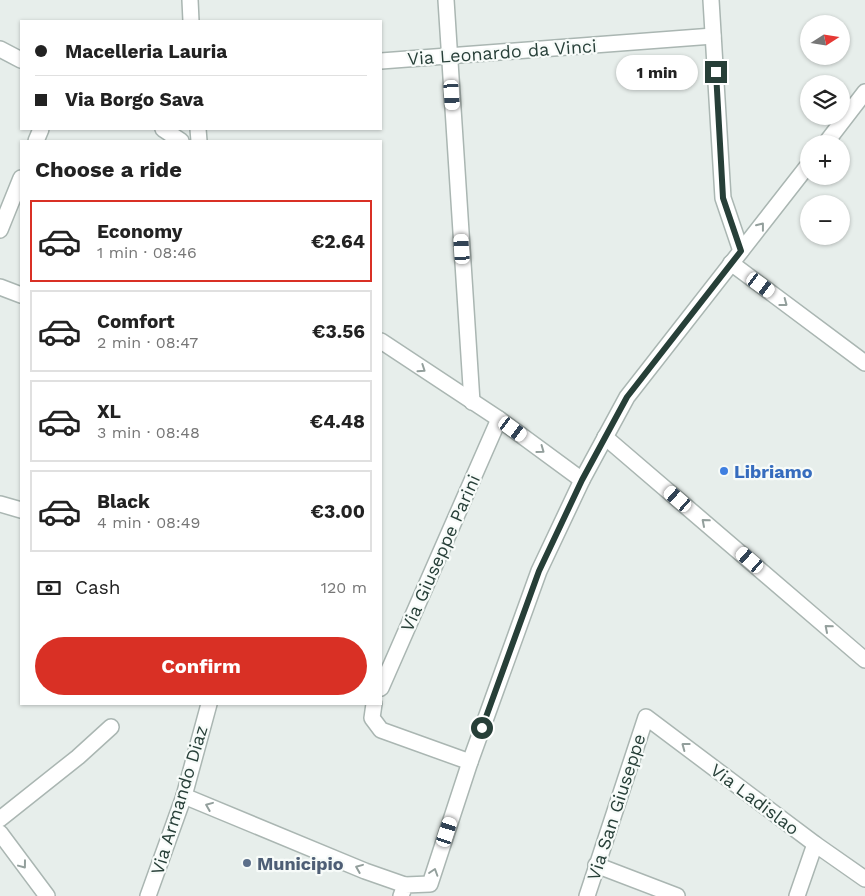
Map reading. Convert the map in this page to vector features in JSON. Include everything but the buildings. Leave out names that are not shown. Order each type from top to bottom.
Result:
[{"type":"street","points":[[190,0],[191,20]]},
{"type":"street","points":[[446,0],[472,402]]},
{"type":"street","points":[[711,0],[723,198],[736,257],[865,363]]},
{"type":"street","name":"Via Leonardo da Vinci","points":[[382,61],[713,36]]},
{"type":"street","points":[[0,49],[20,59]]},
{"type":"street","points":[[832,135],[865,92]]},
{"type":"street","points":[[164,130],[179,140]]},
{"type":"street","points":[[184,796],[365,871],[403,890],[430,884],[470,762],[539,571],[582,480],[627,397],[800,175]]},
{"type":"street","points":[[0,230],[20,180]]},
{"type":"street","points":[[0,287],[20,295]]},
{"type":"street","points":[[382,342],[499,419],[582,480]]},
{"type":"street","name":"Via Giuseppe Parini","points":[[382,686],[499,419]]},
{"type":"street","points":[[605,437],[865,660]]},
{"type":"street","points":[[0,504],[20,510]]},
{"type":"street","name":"Via Armando Diaz","points":[[148,896],[184,796],[209,705]]},
{"type":"street","points":[[374,705],[372,718],[381,730],[470,762]]},
{"type":"street","name":"Via Ladislao","points":[[646,717],[815,844],[865,879]]},
{"type":"street","name":"Via San Giuseppe","points":[[587,896],[646,717]]},
{"type":"street","points":[[0,819],[78,757],[111,727]]},
{"type":"street","points":[[0,833],[47,896]]},
{"type":"street","points":[[797,896],[815,844]]},
{"type":"street","points":[[596,865],[677,896]]},
{"type":"place","name":"Libriamo","points":[[724,471]]},
{"type":"place","name":"Municipio","points":[[247,863]]},
{"type":"route","points":[[482,728],[539,571],[582,480],[627,397],[741,251],[723,198],[716,72]]}]
